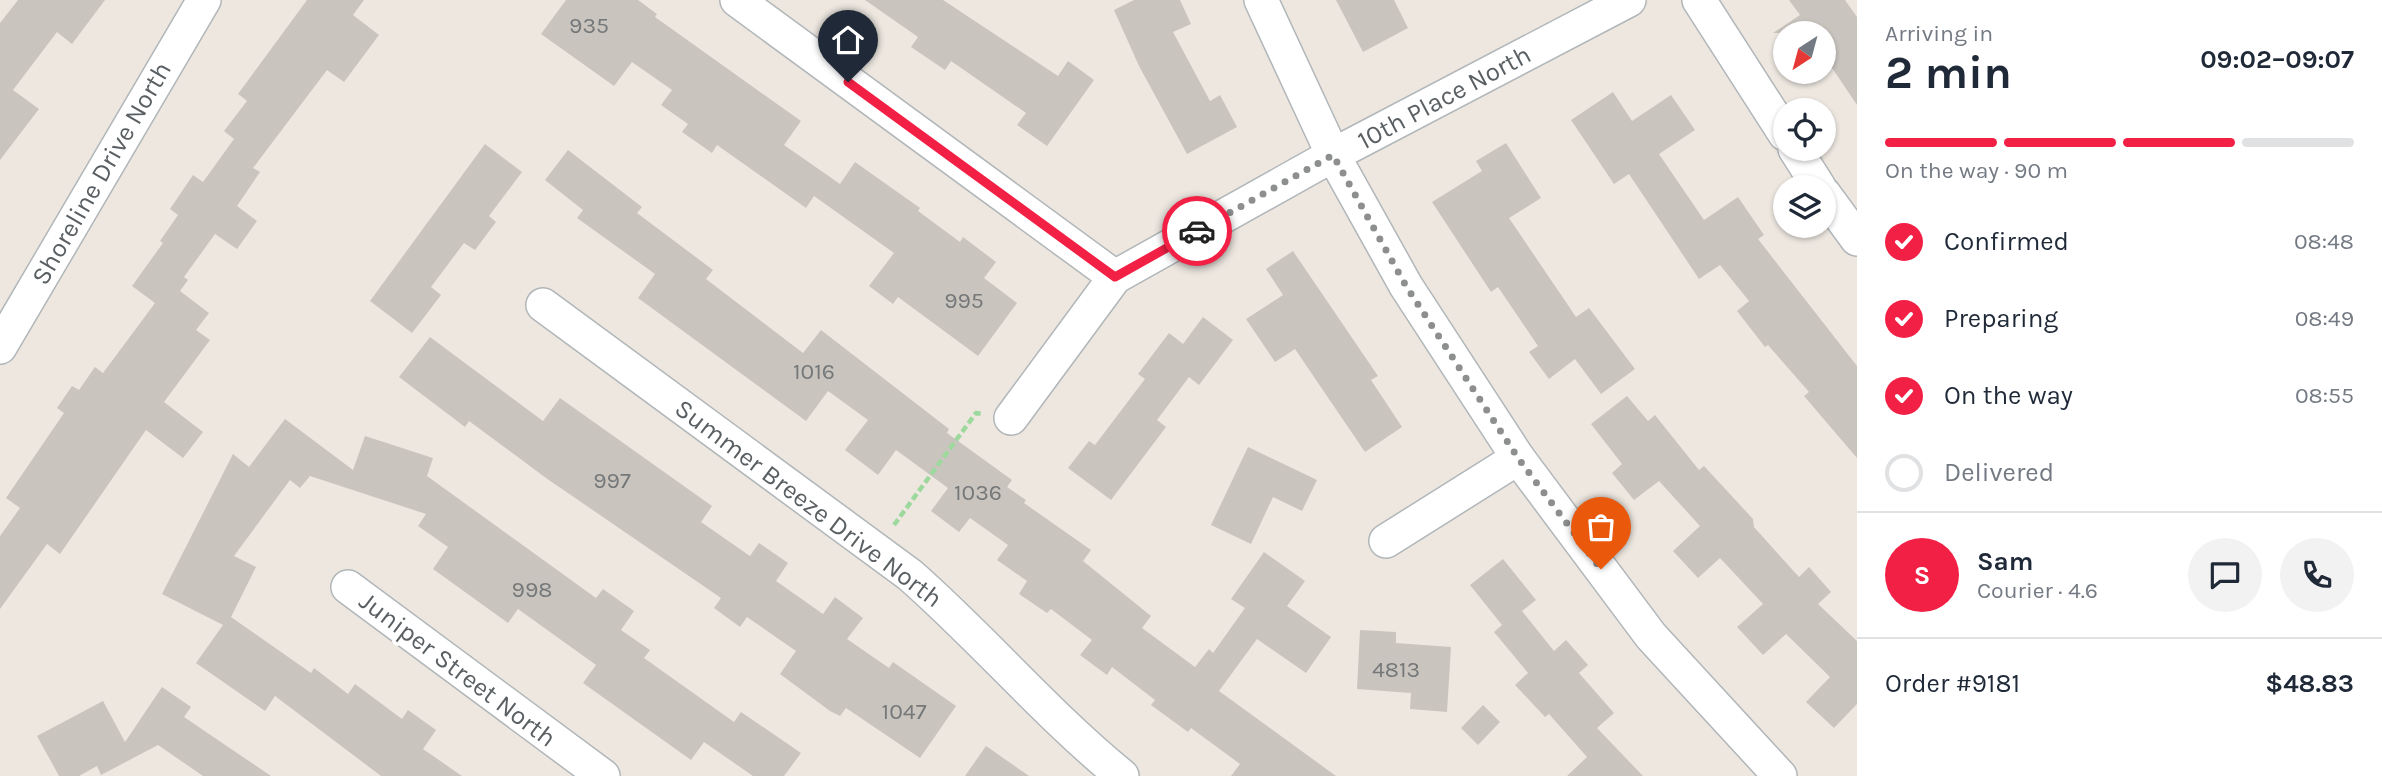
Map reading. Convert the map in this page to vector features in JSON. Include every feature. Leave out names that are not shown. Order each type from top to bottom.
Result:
[{"type":"street","name":"Shoreline Drive North","points":[[0,347],[204,0]]},
{"type":"street","points":[[737,0],[1115,277]]},
{"type":"street","points":[[1261,0],[1333,155],[1406,286],[1518,458],[1651,636],[1780,776]]},
{"type":"street","name":"10th Place North","points":[[1011,418],[1115,277],[1333,155],[1629,0]]},
{"type":"street","points":[[1699,0],[1773,115]]},
{"type":"street","points":[[1836,210],[1857,239]]},
{"type":"street","name":"Summer Breeze Drive North","points":[[543,304],[875,550],[949,609],[1058,722],[1121,776]]},
{"type":"street","points":[[1385,541],[1518,458]]},
{"type":"street","name":"Juniper Street North","points":[[348,587],[603,776]]},
{"type":"path","points":[[875,550],[976,413],[1011,418]]},
{"type":"building","points":[[18,0],[105,0],[72,44],[57,32],[13,90],[39,109],[0,160],[0,23]]},
{"type":"building","points":[[307,0],[364,0],[353,15],[379,35],[344,82],[327,70],[253,168],[260,172],[237,206],[257,221],[237,249],[215,234],[184,277],[188,280],[180,291],[209,313],[196,330],[210,340],[164,402],[203,432],[183,458],[146,430],[60,554],[47,544],[0,609],[0,536],[20,508],[6,498],[64,413],[57,408],[72,386],[79,390],[95,367],[103,373],[155,303],[132,286],[163,243],[160,241],[178,215],[170,209],[193,175],[203,182],[234,139],[224,131],[247,101],[238,94]]},
{"type":"building","points":[[566,0],[638,0],[657,14],[655,17],[801,121],[784,145],[840,184],[855,162],[920,208],[918,211],[960,242],[963,237],[996,262],[984,278],[1017,303],[978,356],[898,297],[893,304],[869,286],[894,253],[814,196],[806,208],[717,145],[712,153],[682,132],[688,124],[661,105],[672,90],[632,62],[614,86],[541,34]]},
{"type":"building","points":[[865,0],[943,0],[1058,76],[1068,61],[1094,80],[1047,146],[1017,125],[1026,113],[951,61],[945,70],[911,47],[918,37]]},
{"type":"building","points":[[1134,0],[1180,0],[1191,24],[1173,32],[1210,101],[1220,95],[1237,127],[1187,154],[1139,66],[1114,10]]},
{"type":"building","points":[[1336,0],[1394,0],[1408,28],[1363,52]]},
{"type":"building","points":[[1789,0],[1845,0],[1857,17],[1857,105],[1836,74],[1836,21],[1791,21],[1800,15]]},
{"type":"building","points":[[1613,92],[1632,121],[1671,95],[1695,130],[1659,154],[1704,220],[1738,197],[1764,235],[1758,239],[1857,366],[1857,458],[1804,396],[1809,392],[1768,345],[1765,347],[1737,311],[1749,301],[1720,265],[1699,279],[1629,174],[1614,184],[1571,120]]},
{"type":"building","points":[[1506,143],[1541,198],[1509,218],[1576,317],[1589,308],[1635,369],[1601,394],[1575,359],[1549,379],[1529,352],[1538,346],[1498,287],[1491,292],[1432,202],[1482,171],[1476,161]]},
{"type":"building","points":[[485,144],[522,172],[489,216],[496,222],[475,250],[464,243],[431,287],[441,295],[412,333],[370,301]]},
{"type":"building","points":[[568,150],[642,207],[637,213],[713,270],[706,279],[803,353],[821,330],[949,429],[947,433],[1012,480],[1007,487],[1026,500],[1024,503],[1091,550],[1083,561],[1151,616],[1142,628],[1195,667],[1209,649],[1213,653],[1245,608],[1231,599],[1264,552],[1305,581],[1287,606],[1331,637],[1306,673],[1257,639],[1219,691],[1336,776],[1231,776],[1240,764],[1191,728],[1188,732],[1151,705],[1155,700],[1112,667],[1107,675],[1080,655],[1092,640],[1051,609],[1047,613],[1019,594],[1027,581],[997,560],[1008,545],[970,518],[959,532],[931,511],[948,488],[896,450],[878,475],[845,450],[868,420],[828,391],[806,421],[638,298],[655,274],[577,218],[583,210],[545,180]]},
{"type":"building","points":[[1293,251],[1378,376],[1371,380],[1402,427],[1365,452],[1295,349],[1275,362],[1246,319],[1283,295],[1266,269]]},
{"type":"building","points":[[1203,317],[1233,340],[1199,385],[1189,377],[1157,420],[1166,427],[1111,500],[1068,468],[1089,441],[1095,445],[1145,379],[1138,374],[1169,333],[1183,344]]},
{"type":"building","points":[[430,337],[543,421],[560,398],[712,506],[701,522],[750,556],[759,543],[788,563],[776,581],[823,614],[835,597],[863,618],[847,639],[889,668],[893,662],[956,706],[920,758],[846,708],[840,716],[830,711],[780,674],[796,651],[747,617],[740,627],[714,608],[721,598],[546,478],[469,421],[465,427],[399,377]]},
{"type":"building","points":[[1627,396],[1648,421],[1655,415],[1699,470],[1704,466],[1753,519],[1754,527],[1799,577],[1809,567],[1831,592],[1818,604],[1857,641],[1857,704],[1834,728],[1806,702],[1830,677],[1786,634],[1763,655],[1737,627],[1763,604],[1720,558],[1698,578],[1673,551],[1700,526],[1659,481],[1634,500],[1612,473],[1622,464],[1591,424]]},
{"type":"building","points":[[285,419],[353,470],[365,436],[433,458],[427,476],[596,598],[603,589],[634,611],[621,630],[650,650],[644,658],[734,722],[741,712],[801,753],[784,776],[753,776],[704,742],[691,760],[583,683],[596,665],[518,609],[508,623],[433,569],[448,547],[418,526],[426,514],[310,476],[300,488],[290,480],[234,556],[256,567],[231,617],[311,673],[314,668],[348,694],[355,684],[402,719],[408,710],[436,730],[423,749],[462,776],[381,776],[275,696],[265,711],[196,663],[223,625],[162,594],[233,454],[249,467]]},
{"type":"building","points":[[1248,447],[1317,480],[1302,511],[1273,497],[1251,544],[1211,525]]},
{"type":"building","points":[[1503,559],[1536,600],[1522,611],[1554,651],[1566,640],[1588,665],[1579,673],[1614,713],[1597,728],[1643,776],[1567,776],[1587,757],[1549,714],[1545,717],[1515,685],[1528,673],[1494,632],[1502,625],[1470,585]]},
{"type":"building","points":[[1360,630],[1396,632],[1396,643],[1451,647],[1447,712],[1410,709],[1411,693],[1357,689]]},
{"type":"building","points":[[162,687],[191,707],[184,717],[271,776],[203,776],[158,745],[101,775],[97,766],[79,776],[59,776],[37,736],[103,701],[125,742]]},
{"type":"building","points":[[1483,705],[1500,722],[1478,745],[1461,728]]},
{"type":"building","points":[[986,746],[1029,776],[965,776]]},
{"type":"way so far","points":[[1197,231],[1333,155],[1406,286],[1518,458],[1601,569]]},
{"type":"route","points":[[848,82],[1115,277],[1197,231]]}]
